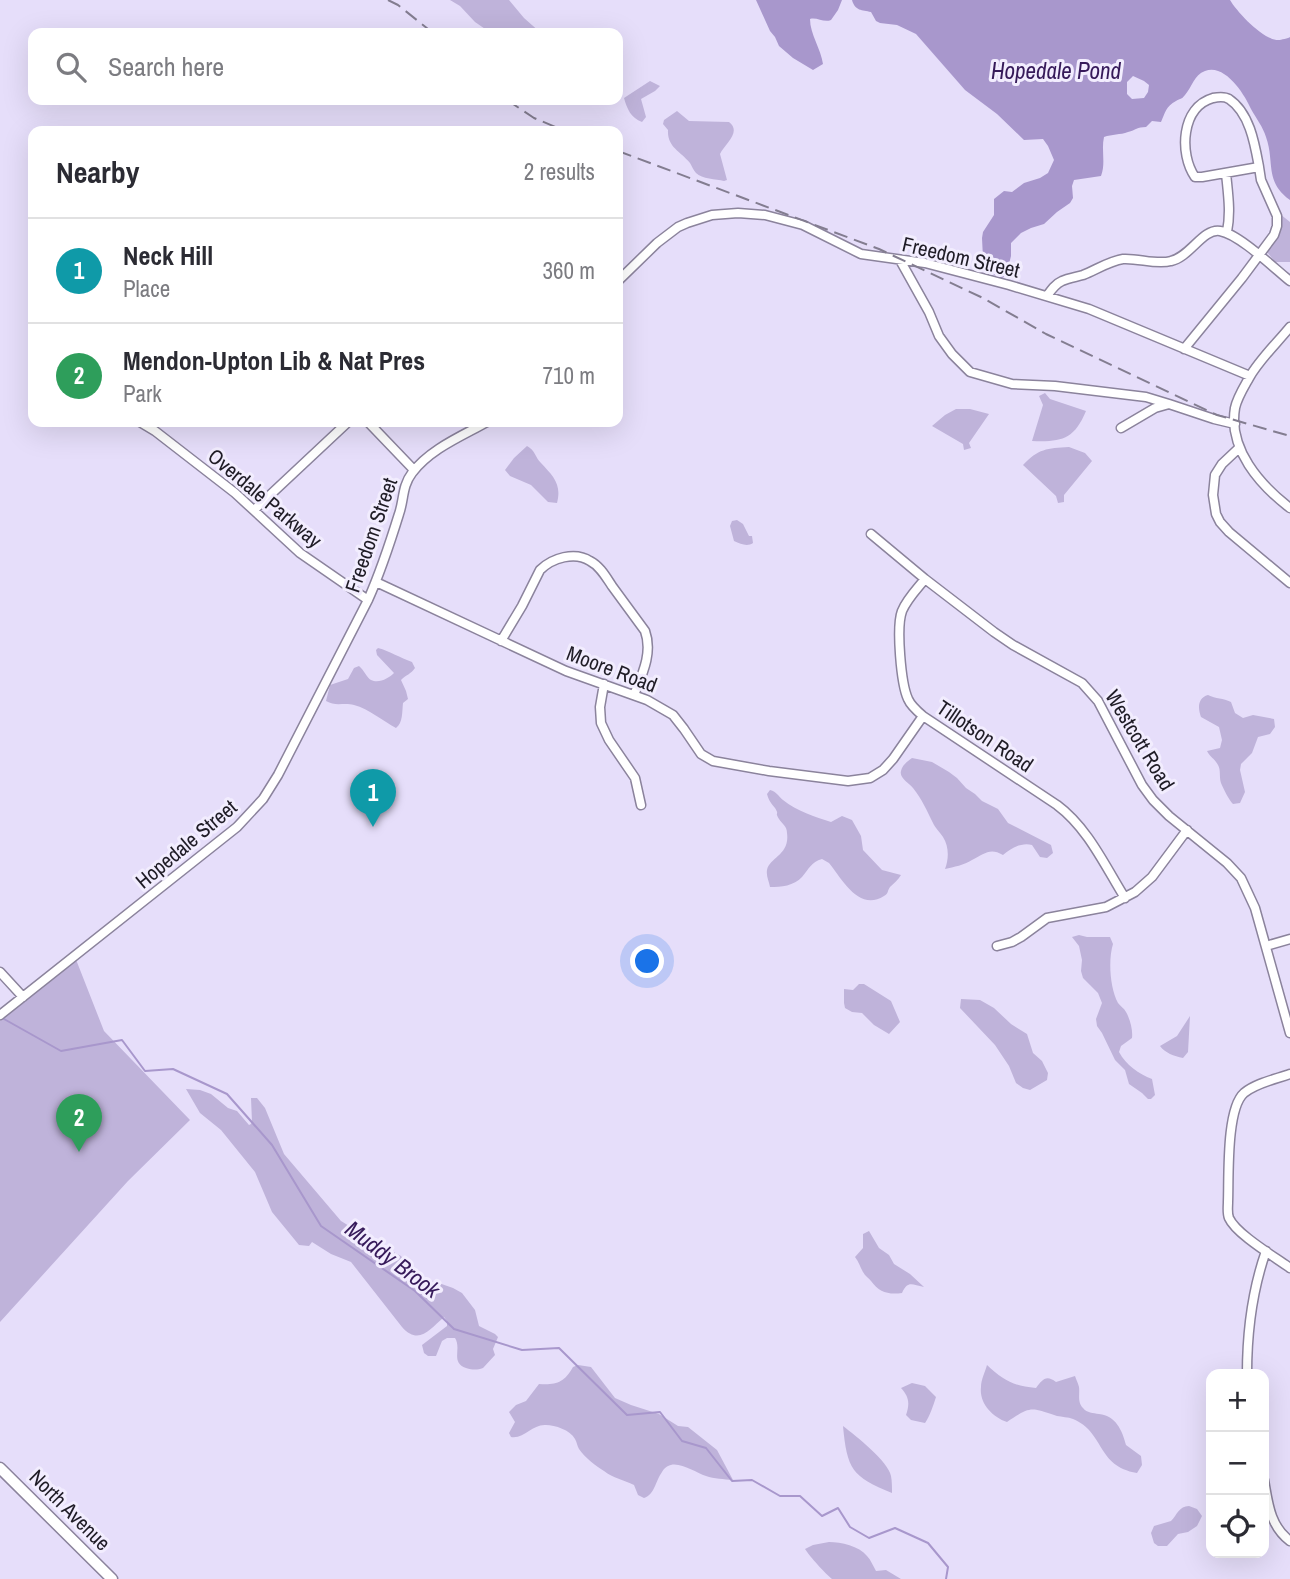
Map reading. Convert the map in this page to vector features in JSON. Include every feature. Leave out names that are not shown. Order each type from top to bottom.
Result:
[{"type":"main road","name":"North Avenue","points":[[0,1468],[112,1579]]},
{"type":"street","points":[[1184,349],[1259,256],[1277,226],[1277,216],[1261,180],[1259,167],[1254,141],[1244,118],[1228,99],[1217,97],[1199,106],[1190,117],[1185,147],[1195,177],[1259,167]]},
{"type":"street","points":[[1226,173],[1230,207],[1227,232]]},
{"type":"street","name":"Freedom Street","points":[[623,276],[678,227],[703,217],[738,213],[765,215],[803,225],[861,254],[925,263],[1088,309],[1250,376]]},
{"type":"street","points":[[1047,296],[1051,289],[1064,279],[1080,276],[1114,261],[1174,261],[1215,230],[1227,232],[1290,281]]},
{"type":"street","points":[[900,260],[939,336],[970,372],[1012,384],[1055,386],[1146,397],[1234,424]]},
{"type":"street","points":[[1290,327],[1250,376],[1238,400],[1234,424],[1239,448],[1250,466],[1263,483],[1290,508]]},
{"type":"street","points":[[1121,428],[1156,408],[1169,404]]},
{"type":"street","name":"Overdale Parkway","points":[[148,427],[254,510],[294,549],[368,600]]},
{"type":"street","points":[[254,510],[343,427]]},
{"type":"street","points":[[373,427],[414,470]]},
{"type":"street","name":"Freedom Street","points":[[341,653],[376,582],[400,511],[406,482],[423,461],[447,443],[477,427]]},
{"type":"street","points":[[1239,448],[1215,475],[1213,495],[1216,514],[1229,533],[1290,583]]},
{"type":"street","name":"Westcott Road","points":[[871,534],[994,632],[1082,683],[1098,701],[1142,785],[1153,800],[1241,878],[1255,908],[1290,1033]]},
{"type":"street","points":[[502,641],[544,565],[570,556],[583,557],[595,564],[645,631],[648,645],[646,663],[634,695]]},
{"type":"street","name":"Tillotson Road","points":[[925,579],[900,615],[900,653],[910,704],[923,716],[1073,818],[1125,898]]},
{"type":"street","name":"Moore Road","points":[[376,582],[566,671],[654,704],[673,715],[701,754],[713,761],[848,781],[870,778],[883,770],[893,759],[923,716]]},
{"type":"street","name":"Hopedale Street","points":[[0,1015],[251,814],[278,775],[341,653]]},
{"type":"street","points":[[604,684],[600,707],[601,723],[609,740],[635,778],[642,805]]},
{"type":"street","points":[[997,946],[1021,937],[1047,918],[1106,907],[1135,892],[1152,877],[1187,830]]},
{"type":"street","points":[[1266,946],[1290,939]]},
{"type":"street","points":[[0,972],[23,997]]},
{"type":"street","points":[[1290,1074],[1245,1092],[1236,1104],[1232,1121],[1228,1202],[1229,1218],[1246,1236],[1290,1268]]},
{"type":"street","points":[[1247,1369],[1249,1316],[1256,1279],[1266,1251]]},
{"type":"street","points":[[1267,1495],[1273,1520],[1279,1531],[1290,1541]]},
{"type":"shaded area","points":[[450,0],[509,0],[535,28],[484,28]]},
{"type":"shaded area","points":[[650,81],[660,86],[641,99],[646,117],[642,122],[630,113],[624,98]]},
{"type":"shaded area","points":[[677,111],[689,121],[729,122],[733,126],[733,134],[720,154],[727,180],[709,179],[699,175],[672,145],[668,130],[663,124],[664,120]]},
{"type":"shaded area","points":[[1280,214],[1290,222],[1290,262],[1275,262],[1267,252]]},
{"type":"shaded area","points":[[1045,393],[1050,399],[1086,411],[1071,434],[1059,440],[1032,441],[1043,405],[1039,396]]},
{"type":"shaded area","points":[[956,409],[989,414],[969,443],[971,448],[964,450],[963,444],[932,426]]},
{"type":"shaded area","points":[[527,446],[555,481],[557,503],[548,502],[531,485],[510,476],[505,470]]},
{"type":"shaded area","points":[[1069,447],[1085,453],[1092,461],[1064,495],[1064,502],[1058,503],[1056,496],[1023,465],[1043,450]]},
{"type":"shaded area","points":[[737,520],[743,524],[749,536],[752,536],[753,543],[746,545],[734,541],[730,526],[732,521]]},
{"type":"shaded area","points":[[378,648],[412,662],[415,668],[401,680],[408,699],[403,703],[401,720],[396,728],[360,707],[326,701],[330,685],[348,679],[354,668],[359,666],[374,681],[384,680],[394,673],[377,655]]},
{"type":"shaded area","points":[[1208,695],[1231,702],[1235,713],[1243,718],[1253,715],[1274,719],[1275,727],[1270,734],[1258,737],[1252,753],[1241,764],[1245,792],[1240,803],[1233,804],[1230,800],[1221,783],[1218,765],[1207,751],[1220,748],[1222,740],[1219,727],[1200,714],[1200,701]]},
{"type":"shaded area","points":[[912,758],[932,762],[949,772],[982,801],[998,809],[1008,823],[1051,845],[1053,853],[1047,858],[1040,857],[1032,845],[1024,844],[1003,855],[987,852],[966,863],[945,869],[948,853],[945,841],[919,796],[901,776],[905,763]]},
{"type":"shaded area","points":[[770,790],[812,816],[831,822],[842,816],[852,820],[861,836],[863,850],[882,870],[901,875],[887,894],[875,900],[859,897],[829,863],[822,859],[795,882],[770,887],[767,870],[783,851],[787,840],[786,829],[767,794]]},
{"type":"shaded area","points":[[1072,937],[1110,937],[1113,944],[1110,966],[1113,990],[1127,1015],[1132,1032],[1132,1038],[1121,1046],[1119,1052],[1133,1068],[1152,1079],[1155,1095],[1151,1099],[1129,1084],[1125,1070],[1115,1060],[1097,1026],[1096,1019],[1102,1003],[1098,993],[1083,978],[1079,946]]},
{"type":"shaded area","points":[[75,957],[104,1031],[190,1120],[128,1181],[0,1322],[0,1018]]},
{"type":"shaded area","points":[[859,984],[864,984],[891,1001],[900,1022],[889,1034],[874,1025],[862,1013],[845,1008],[844,989],[853,990]]},
{"type":"shaded area","points":[[961,999],[980,1000],[1027,1034],[1033,1053],[1042,1061],[1048,1073],[1047,1080],[1030,1090],[1016,1083],[995,1045],[960,1008]]},
{"type":"shaded area","points":[[1190,1016],[1188,1052],[1183,1058],[1164,1051],[1160,1046],[1177,1036]]},
{"type":"shaded area","points":[[186,1089],[211,1094],[228,1108],[237,1111],[249,1125],[252,1122],[251,1098],[257,1098],[265,1108],[284,1154],[341,1221],[401,1256],[413,1274],[462,1293],[475,1310],[479,1326],[498,1337],[493,1349],[495,1355],[483,1368],[466,1368],[457,1359],[455,1338],[442,1341],[436,1356],[424,1353],[422,1345],[447,1326],[444,1317],[424,1334],[408,1333],[351,1262],[312,1242],[309,1246],[299,1245],[272,1212],[255,1172],[221,1130],[200,1113]]},
{"type":"shaded area","points":[[869,1231],[879,1248],[889,1255],[894,1264],[924,1287],[911,1284],[906,1286],[902,1293],[892,1294],[874,1285],[855,1257],[863,1248],[863,1234]]},
{"type":"shaded area","points":[[578,1365],[591,1367],[615,1398],[659,1414],[678,1426],[688,1427],[717,1450],[733,1480],[709,1477],[683,1466],[671,1465],[666,1467],[653,1491],[644,1498],[638,1495],[634,1485],[591,1462],[579,1449],[573,1436],[562,1429],[541,1425],[520,1436],[511,1437],[509,1433],[515,1422],[509,1412],[526,1401],[539,1384],[559,1382]]},
{"type":"shaded area","points":[[987,1365],[1009,1381],[1036,1388],[1047,1378],[1056,1382],[1075,1376],[1083,1408],[1114,1421],[1126,1445],[1141,1456],[1142,1465],[1137,1473],[1114,1463],[1091,1432],[1073,1419],[1036,1410],[1021,1413],[1007,1422],[996,1417],[982,1399],[982,1382]]},
{"type":"shaded area","points":[[912,1383],[925,1386],[936,1397],[925,1423],[911,1420],[906,1415],[908,1400],[901,1388]]},
{"type":"shaded area","points":[[843,1426],[884,1463],[891,1476],[892,1493],[868,1482],[854,1470],[847,1452]]},
{"type":"shaded area","points":[[1189,1506],[1197,1509],[1202,1516],[1197,1526],[1178,1534],[1167,1546],[1154,1543],[1151,1533],[1154,1526],[1171,1521],[1180,1509]]},
{"type":"shaded area","points":[[829,1542],[855,1547],[864,1553],[876,1571],[886,1570],[901,1579],[832,1579],[805,1549]]},
{"type":"water","points":[[756,0],[842,0],[831,20],[810,19],[823,64],[813,70],[779,46]]},
{"type":"water","name":"Hopedale Pond","points":[[852,0],[1230,0],[1245,18],[1266,36],[1279,40],[1290,37],[1290,200],[1273,178],[1265,133],[1244,96],[1227,76],[1212,70],[1205,71],[1196,78],[1183,98],[1168,107],[1161,122],[1152,121],[1146,127],[1104,137],[1101,176],[1074,180],[1070,203],[1044,224],[1021,233],[1011,243],[1006,276],[1000,279],[989,271],[983,258],[983,232],[994,215],[994,199],[1004,191],[1012,192],[1024,183],[1048,173],[1054,160],[1048,146],[1043,139],[1024,140],[997,114],[965,90],[916,34],[897,25],[876,21],[871,12],[859,9]],"holes":[[[1133,76],[1149,85],[1148,92],[1144,98],[1132,99],[1127,94],[1127,82]]]},
{"type":"waterway","name":"Muddy Brook","points":[[4,1019],[61,1051],[122,1040],[145,1071],[173,1069],[227,1094],[272,1145],[321,1226],[415,1291],[454,1329],[522,1350],[559,1348],[627,1415],[660,1412],[682,1441],[706,1448],[732,1481],[752,1480],[780,1496],[800,1496],[822,1516],[838,1508],[850,1527],[869,1538],[895,1528],[928,1543],[948,1567],[946,1579]]},
{"type":"railway","points":[[388,0],[427,28]]},
{"type":"railway","points":[[514,105],[553,126]]},
{"type":"railway","points":[[623,153],[879,249],[983,298],[1046,334],[1217,415],[1290,436]]},
{"type":"place","name":"Neck Hill","points":[[373,827]]},
{"type":"place","name":"Mendon-Upton Lib & Nat Pres","points":[[79,1152]]}]
